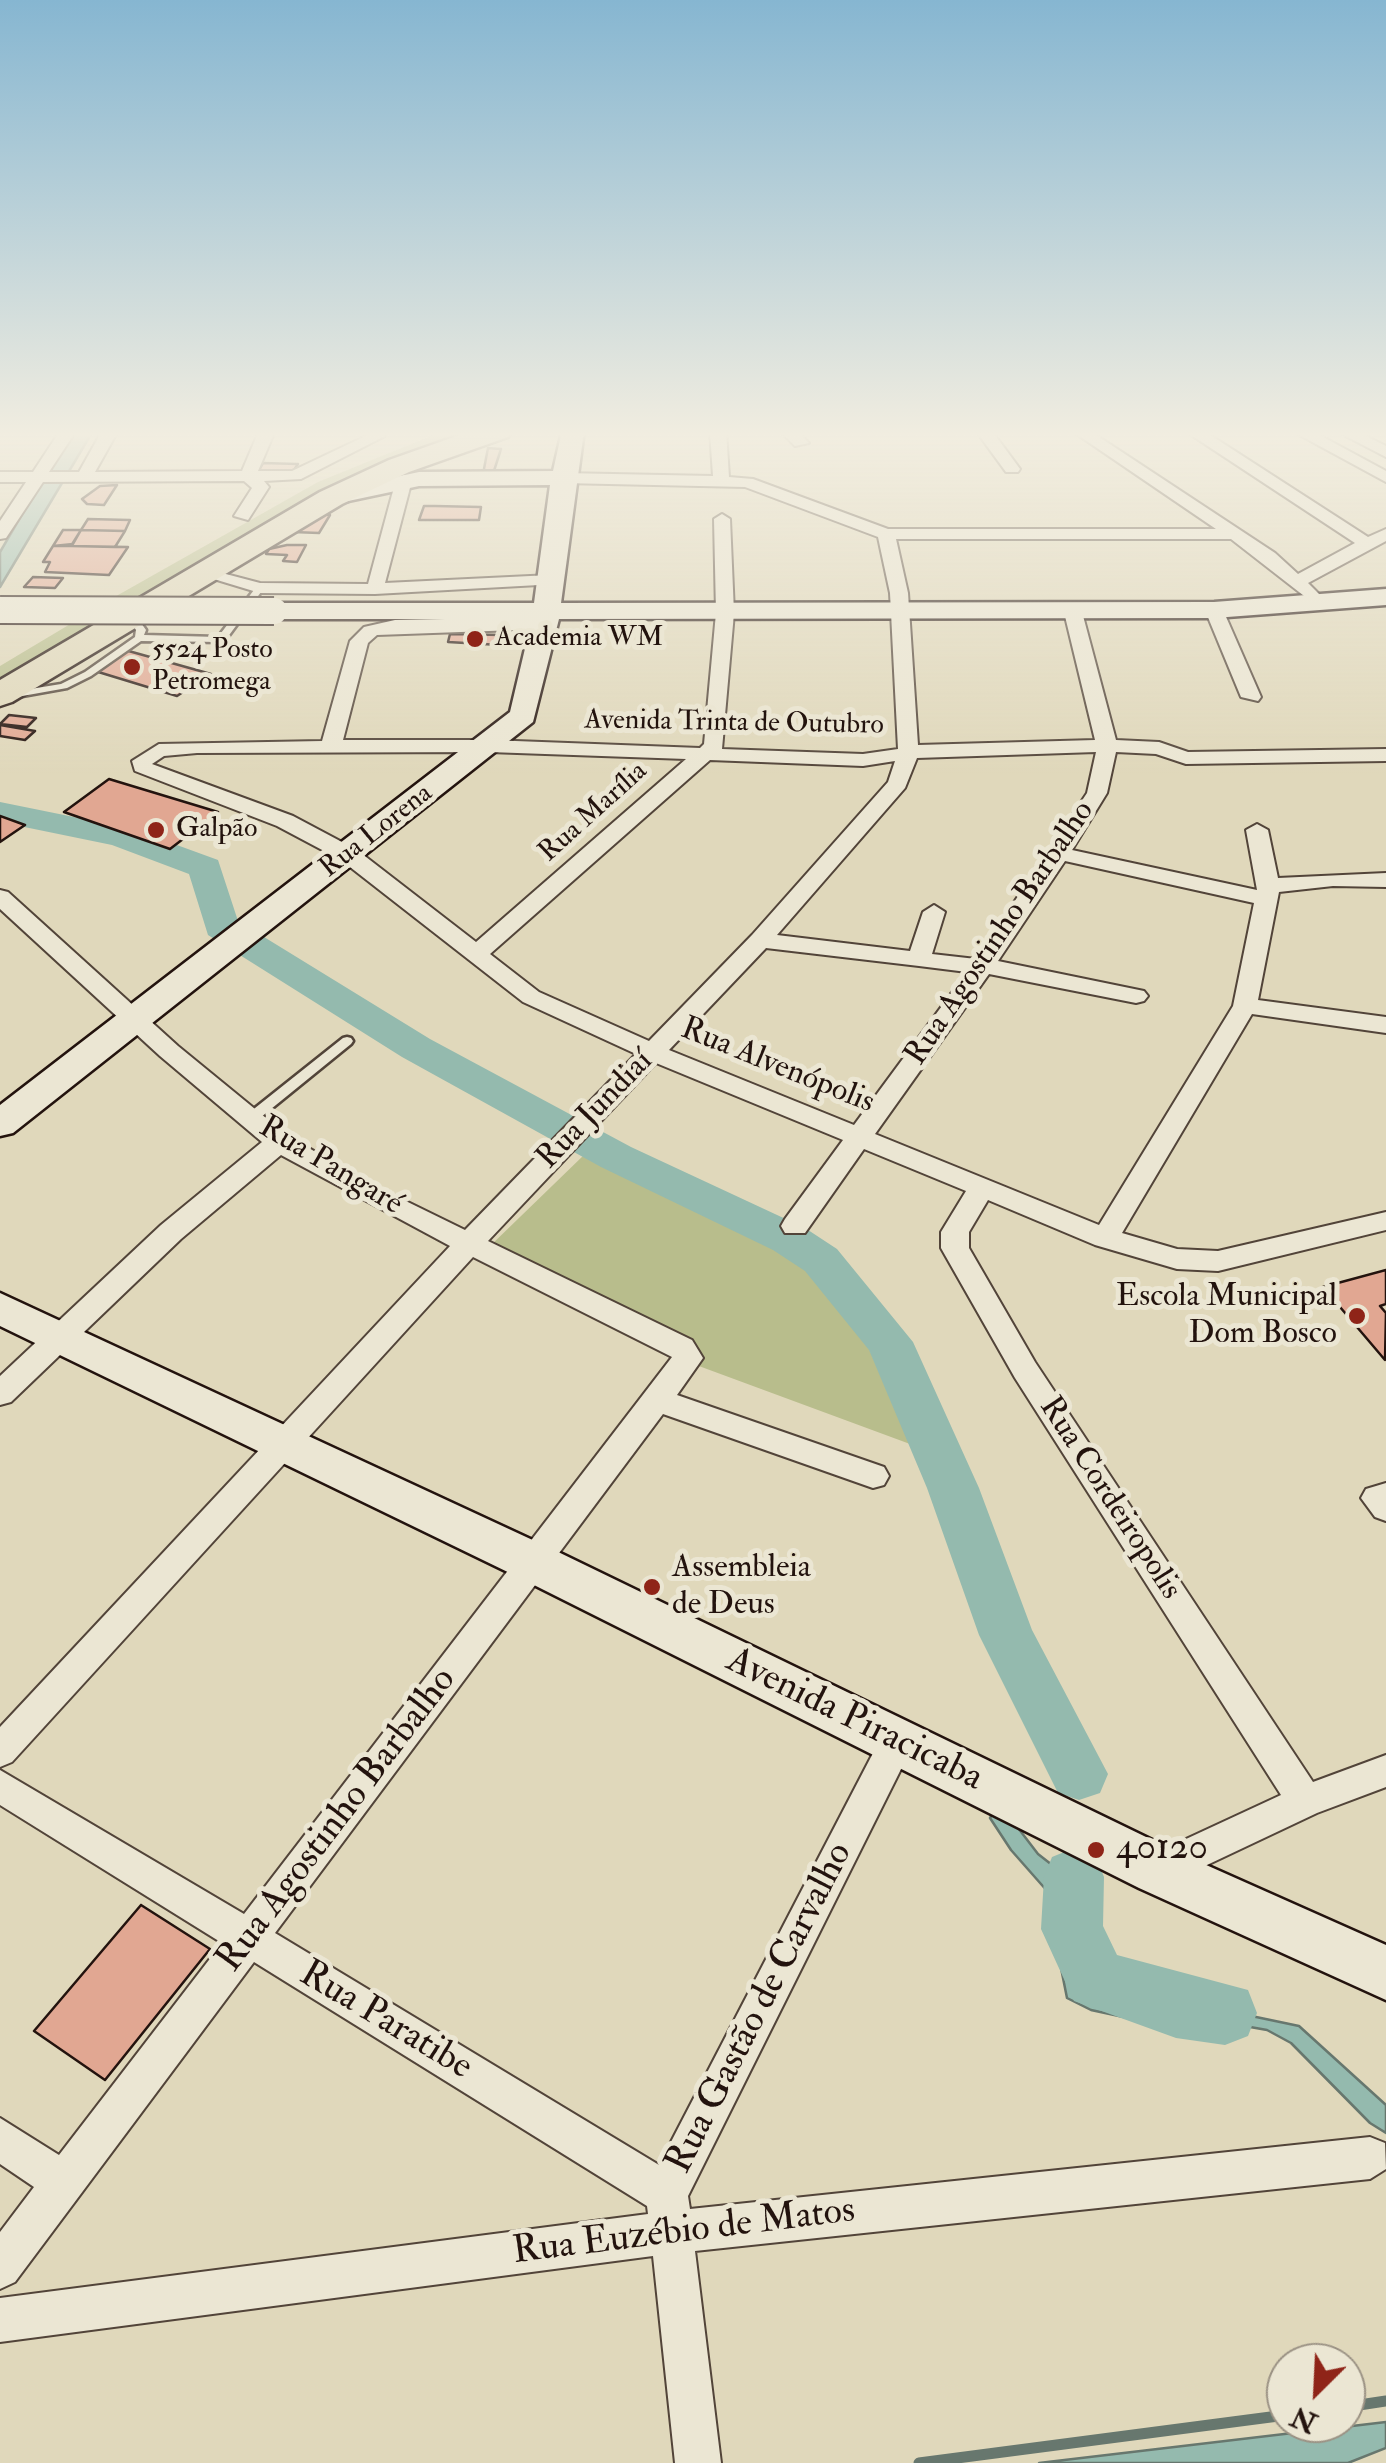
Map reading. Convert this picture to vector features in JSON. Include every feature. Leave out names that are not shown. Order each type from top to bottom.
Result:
[{"type":"highway","points":[[1,658],[191,546]]},
{"type":"highway","points":[[0,696],[135,626],[203,573],[249,546]]},
{"type":"main road","name":"Rua Lorena","points":[[0,1124],[134,1016],[490,746],[523,716],[546,618],[555,546]]},
{"type":"main road","points":[[0,610],[267,600],[546,618],[1214,610],[1385,598]]},
{"type":"main road","name":"Avenida Piracicaba","points":[[0,1308],[535,1563],[1158,1870],[1386,1973]]},
{"type":"street","points":[[374,589],[386,546]]},
{"type":"street","points":[[707,754],[718,738],[725,613],[723,546]]},
{"type":"street","name":"Rua Jundiaí","points":[[0,1751],[468,1244],[586,1126],[760,940],[898,784],[908,752],[900,614],[888,546]]},
{"type":"street","points":[[1250,546],[1298,581],[1317,601]]},
{"type":"street","points":[[1298,581],[1358,546]]},
{"type":"street","points":[[203,573],[267,600],[374,589],[551,580]]},
{"type":"street","points":[[1214,610],[1252,698]]},
{"type":"street","name":"Rua Agostinho Barbalho","points":[[795,1226],[983,966],[1061,854],[1097,793],[1107,746],[1073,612]]},
{"type":"street","points":[[331,746],[360,641],[371,631],[395,626],[546,618]]},
{"type":"street","name":"Avenida Trinta de Outubro","points":[[142,762],[167,748],[331,746],[490,746],[863,760],[940,748],[1107,746],[1159,748],[1186,758],[1386,756]]},
{"type":"street","name":"Rua Marília","points":[[475,955],[677,776],[707,754]]},
{"type":"street","name":"Rua Alvenópolis","points":[[142,762],[148,771],[285,822],[348,856],[531,997],[652,1052],[1105,1238],[1177,1259],[1218,1260],[1386,1221]]},
{"type":"street","points":[[1105,1238],[1245,1006],[1268,892],[1257,830]]},
{"type":"street","points":[[1061,854],[1182,884],[1268,892],[1333,878],[1386,880]]},
{"type":"street","name":"Rua Pangaré","points":[[2,900],[134,1016],[169,1052],[279,1142],[361,1190],[682,1348],[688,1358],[667,1387]]},
{"type":"street","points":[[919,959],[934,912]]},
{"type":"street","points":[[760,940],[983,966],[1136,996]]},
{"type":"street","points":[[1245,1006],[1386,1025]]},
{"type":"street","points":[[0,1394],[171,1232],[279,1142]]},
{"type":"street","name":"Rua Cordeiropolis","points":[[981,1189],[955,1232],[955,1248],[1025,1370],[1305,1802]]},
{"type":"street","points":[[667,1387],[874,1476]]},
{"type":"street","name":"Rua Agostinho Barbalho","points":[[0,2268],[667,1387]]},
{"type":"street","name":"Rua Gastão de Carvalho","points":[[669,2213],[896,1743]]},
{"type":"street","points":[[1158,1870],[1305,1802],[1386,1772]]},
{"type":"street","name":"Rua Paratibe","points":[[0,1786],[248,1938],[669,2213]]},
{"type":"street","points":[[0,2139],[63,2182]]},
{"type":"street","name":"Rua Euzébio de Matos","points":[[0,2320],[669,2213],[1370,2158]]},
{"type":"street","points":[[669,2213],[698,2463]]},
{"type":"lane","points":[[135,626],[222,640],[267,600]]},
{"type":"lane","points":[[250,1119],[347,1041]]},
{"type":"green space","points":[[205,546],[253,546],[142,602],[111,599]]},
{"type":"green space","points":[[87,614],[118,616],[0,689],[0,666]]},
{"type":"green space","points":[[585,1154],[789,1239],[868,1346],[910,1444],[688,1362],[488,1248]]},
{"type":"water","points":[[4,546],[24,546],[0,587],[0,552]]},
{"type":"water","points":[[993,1813],[1015,1824],[1038,1854],[1088,1893],[1077,1960],[1091,1980],[1145,2004],[1180,2001],[1299,2026],[1386,2105],[1386,2133],[1370,2123],[1291,2043],[1267,2030],[1205,2019],[1160,2017],[1142,2021],[1091,2010],[1067,1998],[1058,1953],[1065,1930],[1063,1909],[1011,1850],[990,1818]]},
{"type":"water","points":[[1386,2422],[1386,2448],[1348,2463],[1039,2463],[1266,2436],[1266,2443],[1366,2443],[1366,2424]]},
{"type":"building","points":[[53,546],[128,547],[109,575],[45,572],[50,562],[43,562]]},
{"type":"building","points":[[306,546],[297,562],[283,561],[287,555],[266,554],[269,549]]},
{"type":"building","points":[[33,577],[63,578],[55,588],[24,587]]},
{"type":"building","name":"Academia WM","points":[[450,634],[502,635],[500,645],[448,642]]},
{"type":"building","points":[[125,650],[211,674],[177,696],[95,671]]},
{"type":"building","points":[[9,715],[36,718],[27,727],[0,724]]},
{"type":"building","points":[[0,725],[35,731],[25,740],[0,736]]},
{"type":"building","name":"Galpão","points":[[109,779],[218,812],[170,849],[64,812]]},
{"type":"building","points":[[0,816],[25,825],[0,842]]},
{"type":"building","points":[[1386,1270],[1386,1304],[1380,1306],[1386,1313],[1385,1360],[1323,1287]]},
{"type":"building","points":[[141,1905],[210,1949],[105,2080],[34,2031]]},
{"type":"waterway","points":[[0,812],[121,836],[205,868],[221,927],[416,1048],[616,1157],[789,1239],[821,1260],[889,1342],[953,1488],[1006,1635],[1079,1774]]},
{"type":"waterway","points":[[1074,1877],[1072,1929],[1096,1979],[1176,2006],[1225,2013]]},
{"type":"waterway","points":[[1366,2404],[1386,2401]]},
{"type":"waterway","points":[[919,2463],[1266,2418]]},
{"type":"place","name":"Academia WM","points":[[475,639]]},
{"type":"place","name":"5524 Posto Petromega","points":[[132,667]]},
{"type":"place","name":"Galpão","points":[[156,830]]},
{"type":"place","name":"Escola Municipal Dom Bosco","points":[[1357,1316]]},
{"type":"place","name":"Assembleia de Deus","points":[[652,1587]]},
{"type":"place","name":"40120","points":[[1096,1850]]}]
